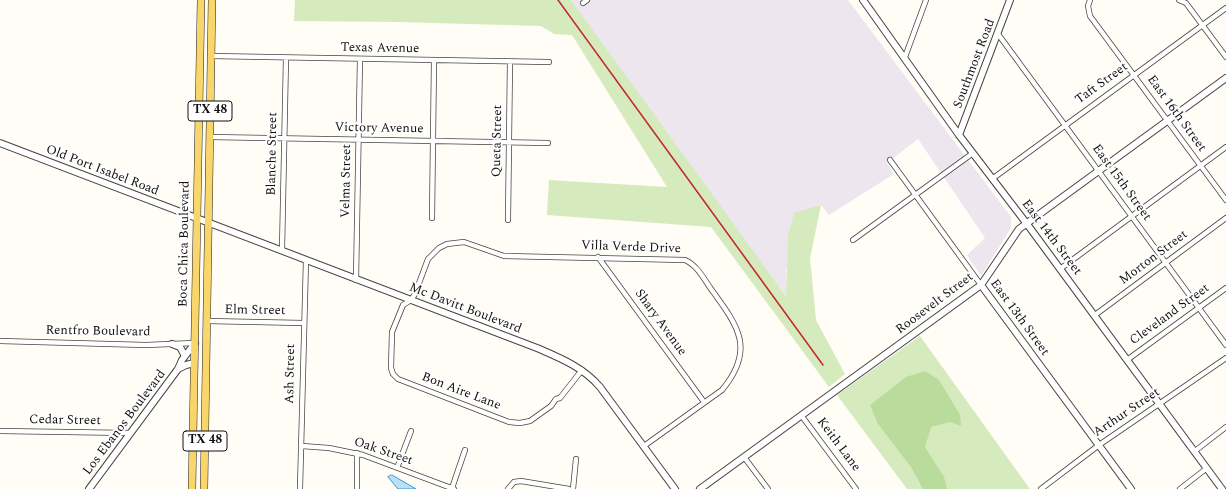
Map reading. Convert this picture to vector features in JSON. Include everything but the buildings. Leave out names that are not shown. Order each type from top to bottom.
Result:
[{"type":"main road","name":"Boca Chica Boulevard","points":[[192,489],[201,0]]},
{"type":"main road","name":"Boca Chica Boulevard","points":[[204,489],[212,0]]},
{"type":"street","name":"East 14th Street","points":[[863,0],[959,135],[1027,224],[1222,489]]},
{"type":"street","points":[[905,57],[926,0]]},
{"type":"street","name":"Southmost Road","points":[[959,135],[1010,0]]},
{"type":"street","name":"East 16th Street","points":[[1090,0],[1088,6],[1090,16],[1226,200]]},
{"type":"street","points":[[1179,0],[1186,3],[1226,57]]},
{"type":"street","name":"Taft Street","points":[[992,179],[1226,8]]},
{"type":"street","name":"East 15th Street","points":[[998,34],[1226,345]]},
{"type":"street","name":"Texas Avenue","points":[[211,56],[549,62]]},
{"type":"street","name":"Blanche Street","points":[[282,250],[286,58]]},
{"type":"street","name":"Velma Street","points":[[356,280],[360,59]]},
{"type":"street","points":[[432,218],[434,61]]},
{"type":"street","name":"Queta Street","points":[[508,220],[510,62]]},
{"type":"street","name":"Roosevelt Street","points":[[700,489],[981,285],[1019,229],[1226,78]]},
{"type":"street","name":"Victory Avenue","points":[[210,137],[548,143]]},
{"type":"street","name":"Old Port Isabel Road","points":[[0,143],[197,219]]},
{"type":"street","points":[[1060,269],[1226,147]]},
{"type":"street","points":[[852,240],[973,153]]},
{"type":"street","name":"East 13th Street","points":[[890,160],[914,195],[1131,489]]},
{"type":"street","name":"Morton Street","points":[[1094,315],[1226,218]]},
{"type":"street","name":"Mc Davitt Boulevard","points":[[197,219],[537,348],[571,363],[582,370],[600,386],[675,489]]},
{"type":"street","name":"Villa Verde Drive","points":[[411,300],[415,294],[428,259],[439,248],[447,244],[464,242],[504,256],[685,260],[691,263],[732,318],[740,336],[740,347],[736,367],[732,378],[722,390],[644,446]]},
{"type":"street","name":"Shary Avenue","points":[[598,257],[704,402]]},
{"type":"street","name":"Ash Street","points":[[300,489],[302,446],[303,323],[306,260]]},
{"type":"street","name":"Cleveland Street","points":[[1127,360],[1226,288]]},
{"type":"street","name":"Bon Aire Lane","points":[[411,300],[403,305],[391,336],[391,368],[393,374],[398,379],[509,422],[520,423],[530,421],[551,406],[560,398],[582,370]]},
{"type":"street","name":"Elm Street","points":[[207,321],[303,323]]},
{"type":"street","name":"Rentfro Boulevard","points":[[0,341],[172,344],[195,343]]},
{"type":"street","name":"Los Ebanos Boulevard","points":[[89,489],[178,369],[185,356],[195,343]]},
{"type":"street","points":[[172,344],[180,348],[185,356]]},
{"type":"street","name":"Arthur Street","points":[[1041,489],[1099,445],[1226,358]]},
{"type":"street","name":"Los Ebanos Boulevard","points":[[178,369],[194,363]]},
{"type":"street","name":"Keith Lane","points":[[801,415],[856,489]]},
{"type":"street","points":[[1195,451],[1226,427]]},
{"type":"street","points":[[397,468],[411,430]]},
{"type":"street","name":"Cedar Street","points":[[0,431],[130,433]]},
{"type":"street","name":"Oak Street","points":[[302,446],[329,448],[357,453],[453,489]]},
{"type":"street","points":[[453,489],[465,450]]},
{"type":"street","points":[[357,453],[357,489]]},
{"type":"street","points":[[744,457],[768,489]]},
{"type":"street","points":[[573,489],[576,459]]},
{"type":"street","points":[[1180,489],[1207,468]]},
{"type":"street","points":[[508,489],[514,482],[521,481],[553,488],[568,489]]},
{"type":"shaded area","points":[[571,0],[848,0],[1011,217],[1011,228],[981,276],[967,255],[985,238],[918,139],[887,163],[894,174],[829,215],[821,205],[786,270],[787,297],[667,135]]},
{"type":"green space","points":[[295,0],[571,0],[786,296],[788,236],[794,213],[821,205],[810,258],[816,320],[845,374],[829,387],[711,227],[547,215],[549,180],[667,187],[572,35],[554,34],[541,26],[294,21]]},
{"type":"green space","points":[[920,336],[1030,489],[907,489],[837,395]]},
{"type":"green space","points":[[925,371],[939,380],[960,415],[961,426],[950,422],[931,427],[925,447],[944,477],[947,489],[923,489],[911,467],[878,424],[870,405],[906,377]]},
{"type":"water","points":[[392,475],[416,489],[398,489],[388,477]]},
{"type":"railway","points":[[558,0],[823,365]]}]
